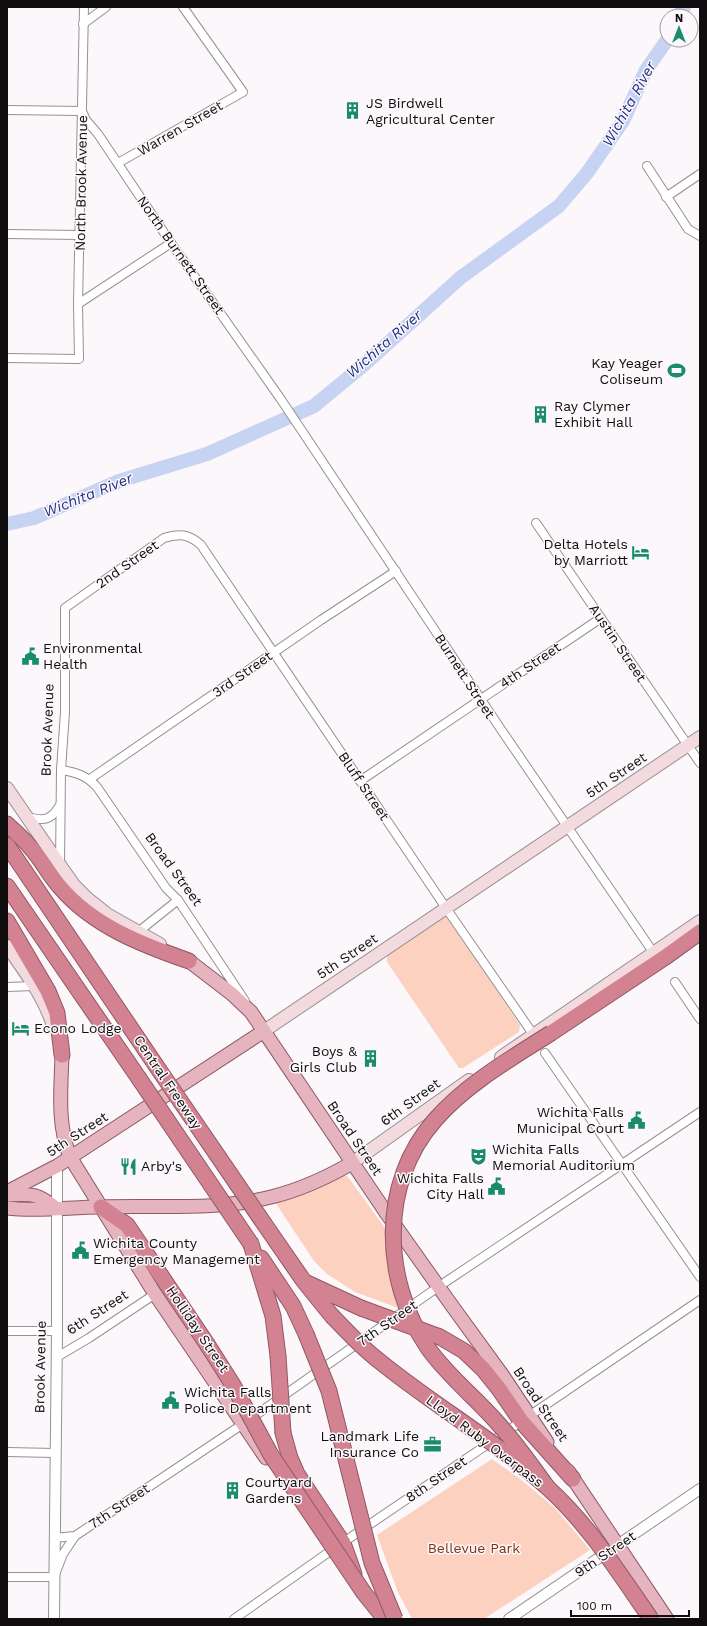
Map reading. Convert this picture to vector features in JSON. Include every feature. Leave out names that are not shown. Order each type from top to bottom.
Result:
[{"type":"highway","points":[[7,824],[31,848],[60,887],[80,906],[123,935],[148,947],[189,961]]},
{"type":"highway","name":"Central Freeway","points":[[7,845],[265,1225],[303,1280],[332,1316]]},
{"type":"highway","name":"Central Freeway","points":[[7,886],[293,1306],[306,1334],[328,1391],[372,1563],[395,1619]]},
{"type":"highway","points":[[7,921],[48,991],[57,1013],[62,1055]]},
{"type":"highway","points":[[548,1488],[503,1428],[444,1368],[428,1348],[411,1316],[403,1296],[398,1277],[392,1237],[400,1185],[409,1160],[418,1142],[435,1120],[456,1098],[506,1062],[664,958],[700,932]]},
{"type":"highway","points":[[101,1207],[127,1225],[233,1385],[271,1455],[364,1592],[385,1619]]},
{"type":"highway","points":[[251,1244],[273,1316],[278,1356],[283,1433],[290,1458],[297,1474],[343,1543],[362,1599]]},
{"type":"highway","points":[[303,1280],[361,1308],[440,1337],[464,1351],[483,1369],[573,1478]]},
{"type":"highway","name":"Lloyd Ruby Overpass","points":[[332,1316],[377,1360],[500,1449],[548,1488],[588,1531],[651,1619]]},
{"type":"main road","name":"5th Street","points":[[7,1193],[57,1166],[264,1032],[700,737]]},
{"type":"main road","points":[[7,788],[60,866],[87,898],[107,914],[189,961],[232,994],[251,1012]]},
{"type":"main road","name":"6th Street","points":[[7,1208],[199,1207],[271,1197],[301,1188],[326,1178],[352,1163],[533,1034],[700,921]]},
{"type":"main road","points":[[7,946],[34,986],[49,1013],[62,1055]]},
{"type":"main road","name":"Broad Street","points":[[251,1012],[352,1163],[438,1287],[503,1376],[525,1419]]},
{"type":"main road","name":"Holliday Street","points":[[62,1055],[60,1116],[64,1142],[70,1157],[155,1294],[329,1552],[377,1619]]},
{"type":"main road","name":"Brook Avenue","points":[[57,1166],[60,1116]]},
{"type":"main road","points":[[7,1193],[27,1194],[42,1197],[56,1208]]},
{"type":"main road","points":[[573,1478],[667,1619]]},
{"type":"street","name":"North Brook Avenue","points":[[7,358],[79,358],[78,304],[84,7]]},
{"type":"street","points":[[83,24],[106,7]]},
{"type":"street","name":"Warren Street","points":[[118,164],[243,92],[183,7]]},
{"type":"street","points":[[7,110],[82,111]]},
{"type":"street","name":"North Burnett Street","points":[[82,111],[86,120],[98,134],[171,243],[280,398]]},
{"type":"street","points":[[647,166],[688,229],[700,236]]},
{"type":"street","points":[[666,197],[700,174]]},
{"type":"street","points":[[7,234],[80,235]]},
{"type":"street","points":[[78,304],[171,243]]},
{"type":"street","name":"Burnett Street","points":[[280,398],[480,699],[653,952]]},
{"type":"street","name":"Austin Street","points":[[536,523],[700,763]]},
{"type":"street","name":"2nd Street","points":[[65,608],[164,538],[175,534],[185,535],[194,539]]},
{"type":"street","name":"Bluff Street","points":[[194,539],[201,545],[446,908],[533,1034]]},
{"type":"street","name":"3rd Street","points":[[90,779],[274,652],[396,571]]},
{"type":"street","name":"Brook Avenue","points":[[60,866],[61,770],[65,712],[65,608]]},
{"type":"street","name":"4th Street","points":[[360,780],[601,618]]},
{"type":"street","points":[[61,770],[81,774],[90,779]]},
{"type":"street","name":"Broad Street","points":[[90,779],[166,888],[178,900],[239,990],[251,1012]]},
{"type":"street","points":[[27,817],[44,820],[54,815],[61,805]]},
{"type":"street","points":[[138,932],[178,900]]},
{"type":"street","points":[[675,982],[700,1019]]},
{"type":"street","points":[[7,987],[34,986]]},
{"type":"street","points":[[545,1053],[700,1277]]},
{"type":"street","name":"7th Street","points":[[54,1577],[63,1554],[75,1536],[243,1424],[438,1287],[700,1112]]},
{"type":"street","name":"Brook Avenue","points":[[54,1619],[57,1356],[57,1166]]},
{"type":"street","name":"6th Street","points":[[57,1356],[89,1338],[155,1294]]},
{"type":"street","name":"8th Street","points":[[234,1619],[329,1552],[700,1300]]},
{"type":"street","name":"6th Street","points":[[7,1331],[57,1331]]},
{"type":"street","points":[[7,1452],[55,1453]]},
{"type":"street","name":"9th Street","points":[[509,1619],[700,1489]]},
{"type":"street","name":"7th Street","points":[[54,1538],[75,1536]]},
{"type":"street","points":[[7,1577],[54,1577]]},
{"type":"green space","points":[[444,917],[449,918],[520,1025],[519,1032],[463,1068],[459,1068],[387,962],[387,955]]},
{"type":"green space","points":[[341,1176],[348,1177],[390,1235],[402,1308],[398,1308],[355,1292],[327,1274],[314,1261],[275,1202],[317,1188]]},
{"type":"green space","name":"Bellevue Park","points":[[492,1459],[519,1478],[555,1508],[590,1550],[484,1619],[412,1619],[397,1590],[377,1535]]},
{"type":"waterway","name":"Wichita River","points":[[7,524],[34,518],[119,481],[207,454],[314,406],[366,363],[460,278],[559,206],[587,173],[623,121],[646,70],[661,48]]},
{"type":"place","name":"JS Birdwell Agricultural Center","points":[[353,111]]},
{"type":"place","name":"Kay Yeager Coliseum","points":[[676,371]]},
{"type":"place","name":"Ray Clymer Exhibit Hall","points":[[541,414]]},
{"type":"place","name":"Delta Hotels by Marriott","points":[[641,552]]},
{"type":"place","name":"Environmental Health","points":[[30,656]]},
{"type":"place","name":"Econo Lodge","points":[[21,1028]]},
{"type":"place","name":"Boys & Girls Club","points":[[370,1059]]},
{"type":"place","name":"Wichita Falls Municipal Court","points":[[637,1120]]},
{"type":"place","name":"Wichita Falls Memorial Auditorium","points":[[479,1157]]},
{"type":"place","name":"Arby's","points":[[128,1166]]},
{"type":"place","name":"Wichita Falls City Hall","points":[[497,1186]]},
{"type":"place","name":"Wichita County Emergency Management","points":[[80,1251]]},
{"type":"place","name":"Wichita Falls Police Department","points":[[171,1400]]},
{"type":"place","name":"Landmark Life Insurance Co","points":[[432,1444]]},
{"type":"place","name":"Courtyard Gardens","points":[[232,1490]]}]
